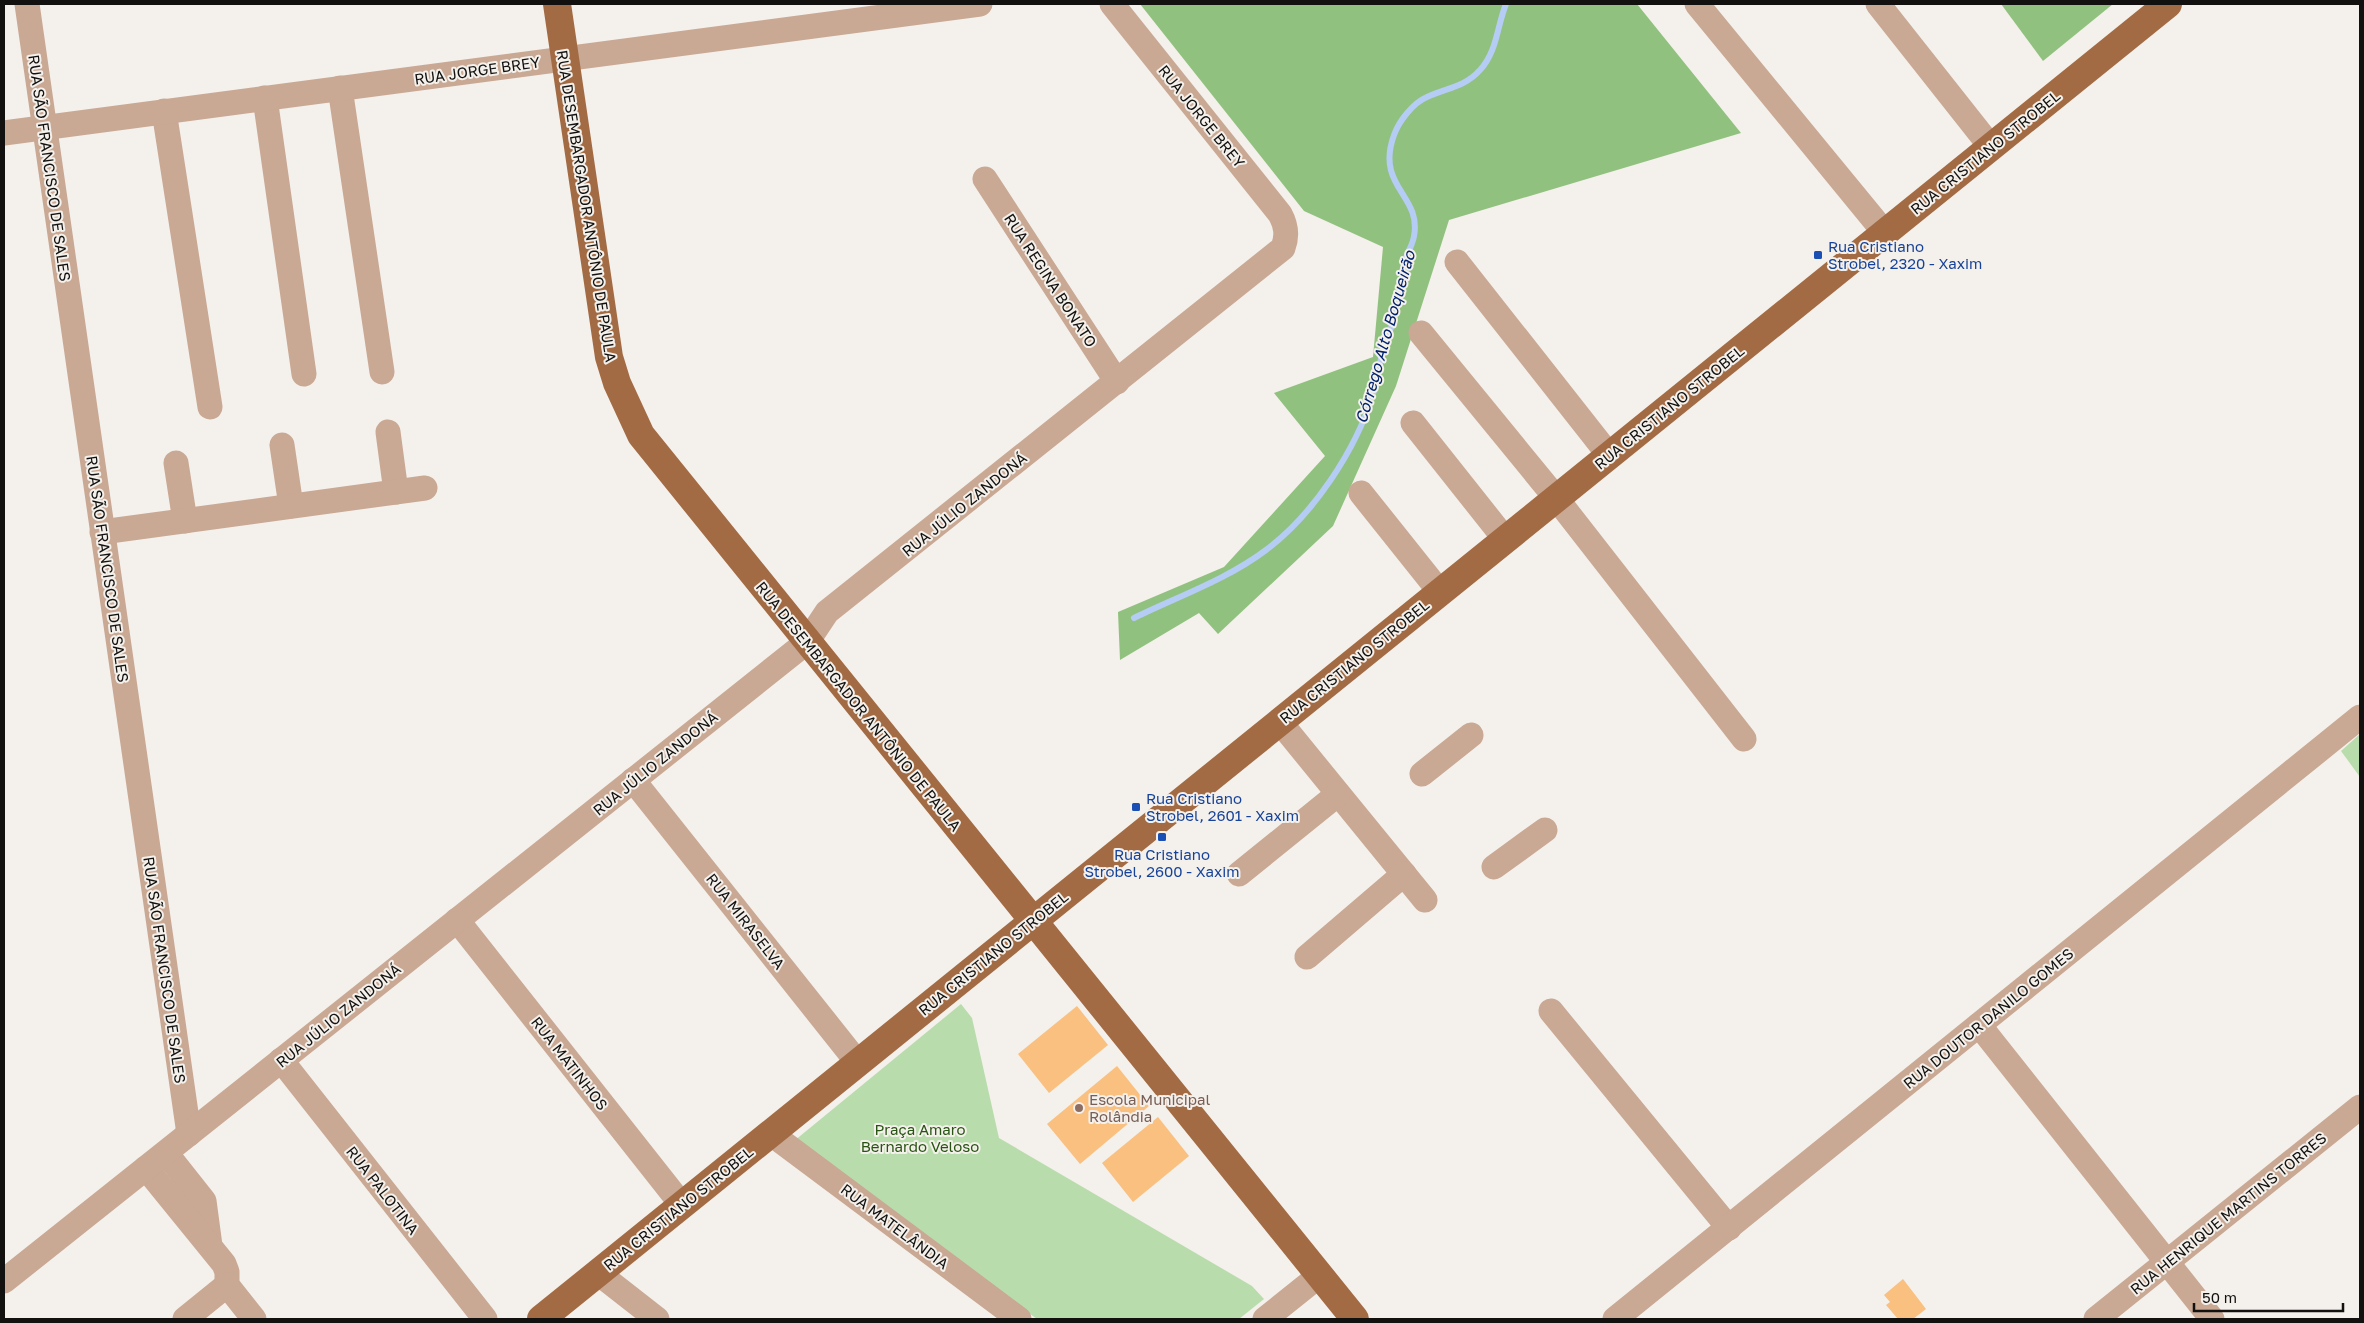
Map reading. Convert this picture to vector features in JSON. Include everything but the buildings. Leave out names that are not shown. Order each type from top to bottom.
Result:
[{"type":"main road","name":"RUA DESEMBARGADOR ANTÔNIO DE PAULA","points":[[557,4],[609,357],[620,392],[641,434],[656,456],[1355,1319]]},
{"type":"main road","name":"RUA CRISTIANO STROBEL","points":[[541,1319],[2168,4]]},
{"type":"street","name":"RUA SÃO FRANCISCO DE SALES","points":[[26,4],[189,1134]]},
{"type":"street","name":"RUA JORGE BREY","points":[[4,133],[980,4]]},
{"type":"street","name":"RUA JORGE BREY","points":[[1112,4],[1280,214],[1286,231]]},
{"type":"street","points":[[1697,4],[1885,233]]},
{"type":"street","points":[[1878,4],[1991,147]]},
{"type":"street","points":[[340,88],[382,372]]},
{"type":"street","points":[[265,98],[304,374]]},
{"type":"street","points":[[164,111],[210,407]]},
{"type":"street","name":"RUA REGINA BONATO","points":[[985,179],[1117,382]]},
{"type":"street","name":"RUA JÚLIO ZANDONÁ","points":[[4,1281],[807,642],[827,612],[1278,253],[1286,240],[1286,231]]},
{"type":"street","points":[[1457,262],[1610,455]]},
{"type":"street","points":[[1421,332],[1556,498],[1744,739]]},
{"type":"street","points":[[1413,423],[1505,539]]},
{"type":"street","points":[[388,432],[396,492]]},
{"type":"street","points":[[282,445],[291,506]]},
{"type":"street","points":[[176,463],[184,521]]},
{"type":"street","points":[[102,532],[425,488]]},
{"type":"street","points":[[1361,493],[1440,592]]},
{"type":"street","name":"RUA DOUTOR DANILO GOMES","points":[[1615,1319],[2360,717]]},
{"type":"street","points":[[1279,721],[1425,900]]},
{"type":"street","points":[[1422,774],[1471,735]]},
{"type":"street","name":"RUA MIRASELVA","points":[[634,780],[858,1063]]},
{"type":"street","points":[[1239,874],[1338,794]]},
{"type":"street","points":[[1494,867],[1545,830]]},
{"type":"street","points":[[1306,957],[1404,874]]},
{"type":"street","name":"RUA MATINHOS","points":[[457,920],[682,1205]]},
{"type":"street","points":[[1551,1011],[1729,1228]]},
{"type":"street","points":[[1979,1025],[2212,1319]]},
{"type":"street","name":"RUA PALOTINA","points":[[281,1060],[485,1319]]},
{"type":"street","name":"RUA HENRIQUE MARTINS TORRES","points":[[2096,1319],[2360,1107]]},
{"type":"street","name":"RUA MATELÂNDIA","points":[[770,1133],[1020,1319]]},
{"type":"street","points":[[166,1153],[204,1201],[210,1246]]},
{"type":"street","points":[[146,1168],[224,1264],[227,1272],[227,1285],[254,1319]]},
{"type":"street","points":[[598,1274],[657,1319]]},
{"type":"street","points":[[1265,1319],[1320,1275]]},
{"type":"street","points":[[185,1319],[227,1285]]},
{"type":"green space","points":[[1140,4],[1637,4],[1741,133],[1449,220],[1396,386],[1333,526],[1218,634],[1199,613],[1120,660],[1118,612],[1224,567],[1325,456],[1274,393],[1373,357],[1383,247],[1304,211]]},
{"type":"green space","points":[[2001,4],[2113,4],[2043,61]]},
{"type":"green space","points":[[2360,734],[2360,777],[2341,751]]},
{"type":"green space","name":"Praça Amaro Bernardo Veloso","points":[[961,1004],[972,1018],[999,1138],[1252,1286],[1264,1299],[1239,1319],[1037,1319],[794,1141]]},
{"type":"waterway","name":"Córrego Alto Boqueirão","points":[[1134,618],[1219,579],[1266,550],[1300,519],[1331,480],[1344,459],[1356,437],[1373,394],[1384,347],[1396,313],[1406,258],[1414,236],[1415,222],[1412,210],[1394,179],[1390,167],[1390,153],[1394,135],[1403,118],[1422,100],[1462,84],[1474,76],[1486,63],[1506,4]]},
{"type":"place","name":"Rua Cristiano Strobel, 2320 - Xaxim","points":[[1818,255]]},
{"type":"place","name":"Rua Cristiano Strobel, 2601 - Xaxim","points":[[1136,807]]},
{"type":"place","name":"Rua Cristiano Strobel, 2600 - Xaxim","points":[[1162,837]]},
{"type":"place","name":"Escola Municipal Rolândia","points":[[1079,1108]]}]
